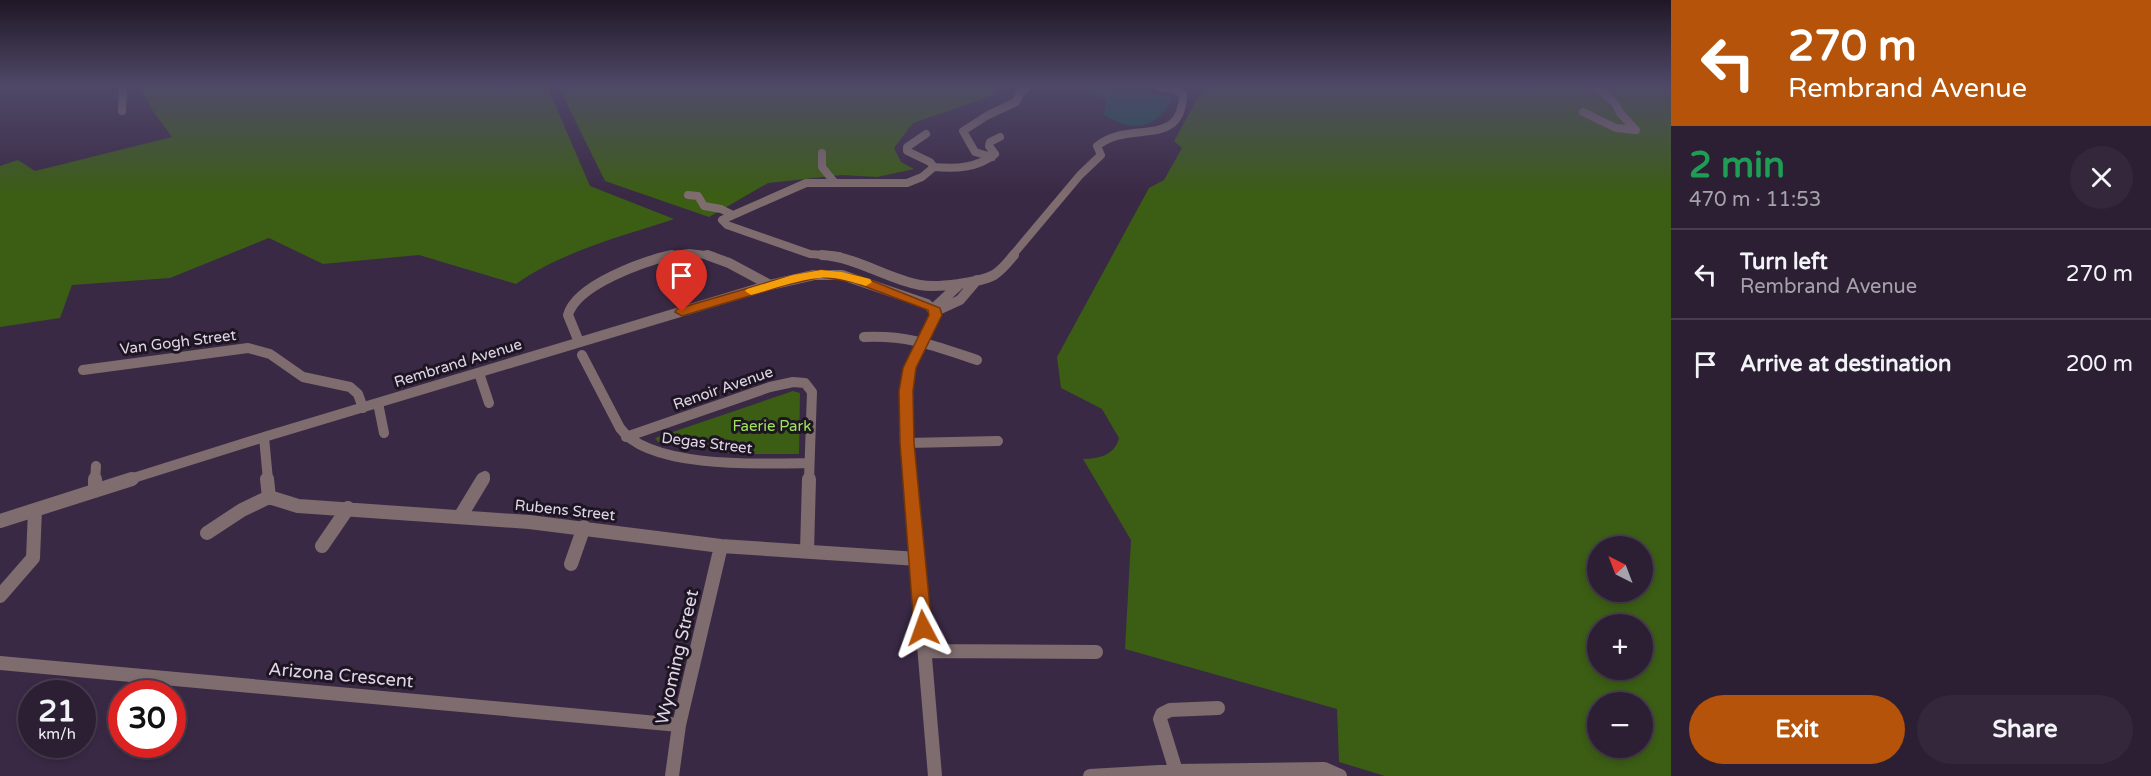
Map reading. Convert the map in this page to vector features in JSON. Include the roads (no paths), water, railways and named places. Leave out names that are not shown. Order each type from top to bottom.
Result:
[{"type":"street","points":[[977,122],[963,131],[975,152],[992,157]]},
{"type":"street","points":[[934,167],[931,172],[911,182],[804,184],[731,214],[722,222],[810,254],[838,256],[921,285],[961,284],[992,276],[1000,270],[1080,176],[1102,154],[1097,146],[1102,139],[1119,134],[1162,129],[1174,122]]},
{"type":"street","points":[[1602,122],[1630,131],[1636,130],[1629,122]]},
{"type":"street","points":[[926,134],[906,149],[934,167],[973,166],[983,163],[996,153],[989,143],[1000,136]]},
{"type":"street","points":[[822,153],[822,167],[835,183]]},
{"type":"street","points":[[688,195],[698,196],[704,206],[721,208],[731,214]]},
{"type":"street","points":[[579,342],[568,317],[570,308],[586,293],[616,273],[631,267],[676,255],[701,254],[714,257],[770,285]]},
{"type":"street","name":"Rembrand Avenue","points":[[0,521],[264,437],[770,285],[814,275],[842,275],[932,308]]},
{"type":"street","points":[[932,308],[959,301],[970,292],[977,280]]},
{"type":"street","points":[[935,776],[907,443],[906,382],[932,308],[961,284]]},
{"type":"street","points":[[864,337],[893,336],[921,341],[977,360]]},
{"type":"street","name":"Van Gogh Street","points":[[83,370],[248,348],[270,354],[303,377],[350,387],[358,394],[363,408]]},
{"type":"street","points":[[582,356],[626,437]]},
{"type":"street","points":[[479,374],[489,403]]},
{"type":"street","name":"Renoir Avenue","points":[[626,437],[770,387],[805,383],[812,392],[807,551]]},
{"type":"street","points":[[378,403],[384,433]]},
{"type":"street","points":[[207,533],[242,510],[269,497],[264,437]]},
{"type":"street","name":"Degas Street","points":[[626,437],[649,451],[676,455],[747,463],[809,463]]},
{"type":"street","points":[[907,443],[998,441]]},
{"type":"street","points":[[95,491],[96,466]]},
{"type":"street","points":[[460,517],[485,476]]},
{"type":"street","name":"Rubens Street","points":[[269,497],[290,505],[584,527],[721,546],[918,559]]},
{"type":"street","points":[[322,546],[348,508]]},
{"type":"street","points":[[0,596],[33,558],[35,510]]},
{"type":"street","points":[[571,564],[584,527]]},
{"type":"street","name":"Wyoming Street","points":[[672,776],[679,725],[721,546]]},
{"type":"street","points":[[925,651],[1096,652]]},
{"type":"street","name":"Arizona Crescent","points":[[0,663],[679,725]]},
{"type":"street","points":[[1186,773],[1162,727],[1160,719],[1162,714],[1170,710],[1218,708]]},
{"type":"street","points":[[1090,776],[1324,769],[1341,776]]},
{"type":"park label","name":"Faerie Park","points":[[772,426]]}]
